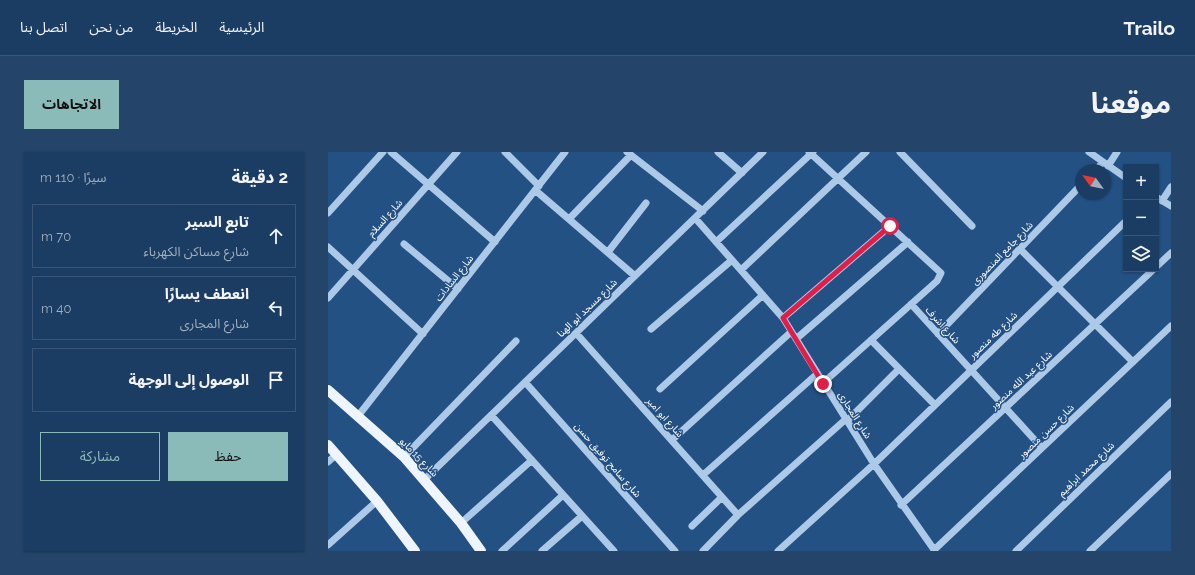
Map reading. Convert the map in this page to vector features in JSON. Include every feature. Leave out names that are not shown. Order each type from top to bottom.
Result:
[{"type":"main road","name":"شارع 15 مايو","points":[[328,390],[404,457],[425,479],[462,523],[481,551]]},
{"type":"main road","points":[[328,445],[377,501],[415,551]]},
{"type":"street","points":[[328,213],[383,152]]},
{"type":"street","points":[[391,152],[495,242]]},
{"type":"street","name":"شارع السلام","points":[[328,298],[352,269],[457,152]]},
{"type":"street","points":[[505,152],[537,188],[569,219],[635,276]]},
{"type":"street","name":"شارع السادات","points":[[358,416],[565,152]]},
{"type":"street","points":[[718,152],[742,172]]},
{"type":"street","name":"شارع مسجد ابو الهنا","points":[[425,479],[763,152]]},
{"type":"street","points":[[741,270],[866,152]]},
{"type":"street","points":[[900,152],[972,226]]},
{"type":"street","points":[[1089,152],[1106,164],[1117,152]]},
{"type":"street","points":[[716,242],[811,153],[908,242],[796,339]]},
{"type":"street","points":[[569,219],[629,154],[703,210]]},
{"type":"street","points":[[1111,168],[1123,176]]},
{"type":"street","points":[[1171,187],[1159,199],[1171,206]]},
{"type":"street","name":"شارع جامع المنصورى","points":[[938,334],[1075,191]]},
{"type":"street","points":[[608,252],[646,203]]},
{"type":"street","name":"شارع المجارى","points":[[695,218],[783,318],[874,464],[901,505],[935,551]]},
{"type":"street","name":"شارع طه منصور","points":[[778,551],[874,464],[1123,224]]},
{"type":"street","points":[[783,318],[890,226]]},
{"type":"street","name":"شارع اشرف","points":[[823,384],[939,278],[941,273],[908,242]]},
{"type":"street","points":[[404,244],[458,289]]},
{"type":"street","points":[[328,247],[422,334]]},
{"type":"street","points":[[1020,249],[1133,362]]},
{"type":"street","name":"شارع عبد الله منصور","points":[[1159,264],[1171,253]]},
{"type":"street","points":[[651,329],[732,260]]},
{"type":"street","name":"شارع عبد الله منصور","points":[[901,505],[1151,272]]},
{"type":"street","points":[[660,389],[763,296]]},
{"type":"street","name":"شارع اشرف","points":[[911,304],[1042,448]]},
{"type":"street","name":"شارع حسن منصور","points":[[935,551],[1171,326]]},
{"type":"street","name":"شارع ابو امير","points":[[576,332],[738,515]]},
{"type":"street","points":[[672,440],[792,332]]},
{"type":"street","points":[[871,340],[935,405]]},
{"type":"street","points":[[404,457],[516,341]]},
{"type":"street","points":[[703,551],[738,515],[846,420],[899,369]]},
{"type":"street","points":[[702,475],[817,374]]},
{"type":"street","name":"شارع سامح توفيق حسن","points":[[526,382],[675,551]]},
{"type":"street","name":"شارع محمد ابراهيم","points":[[1016,551],[1171,402]]},
{"type":"street","points":[[491,415],[614,551]]},
{"type":"street","points":[[328,462],[337,454]]},
{"type":"street","points":[[462,523],[532,460]]},
{"type":"street","points":[[1090,551],[1171,474]]},
{"type":"street","points":[[502,551],[563,495]]},
{"type":"street","points":[[692,526],[722,497]]},
{"type":"street","points":[[328,545],[377,501]]},
{"type":"street","points":[[542,551],[582,516]]},
{"type":"route","points":[[823,384],[783,318],[890,226]]}]
